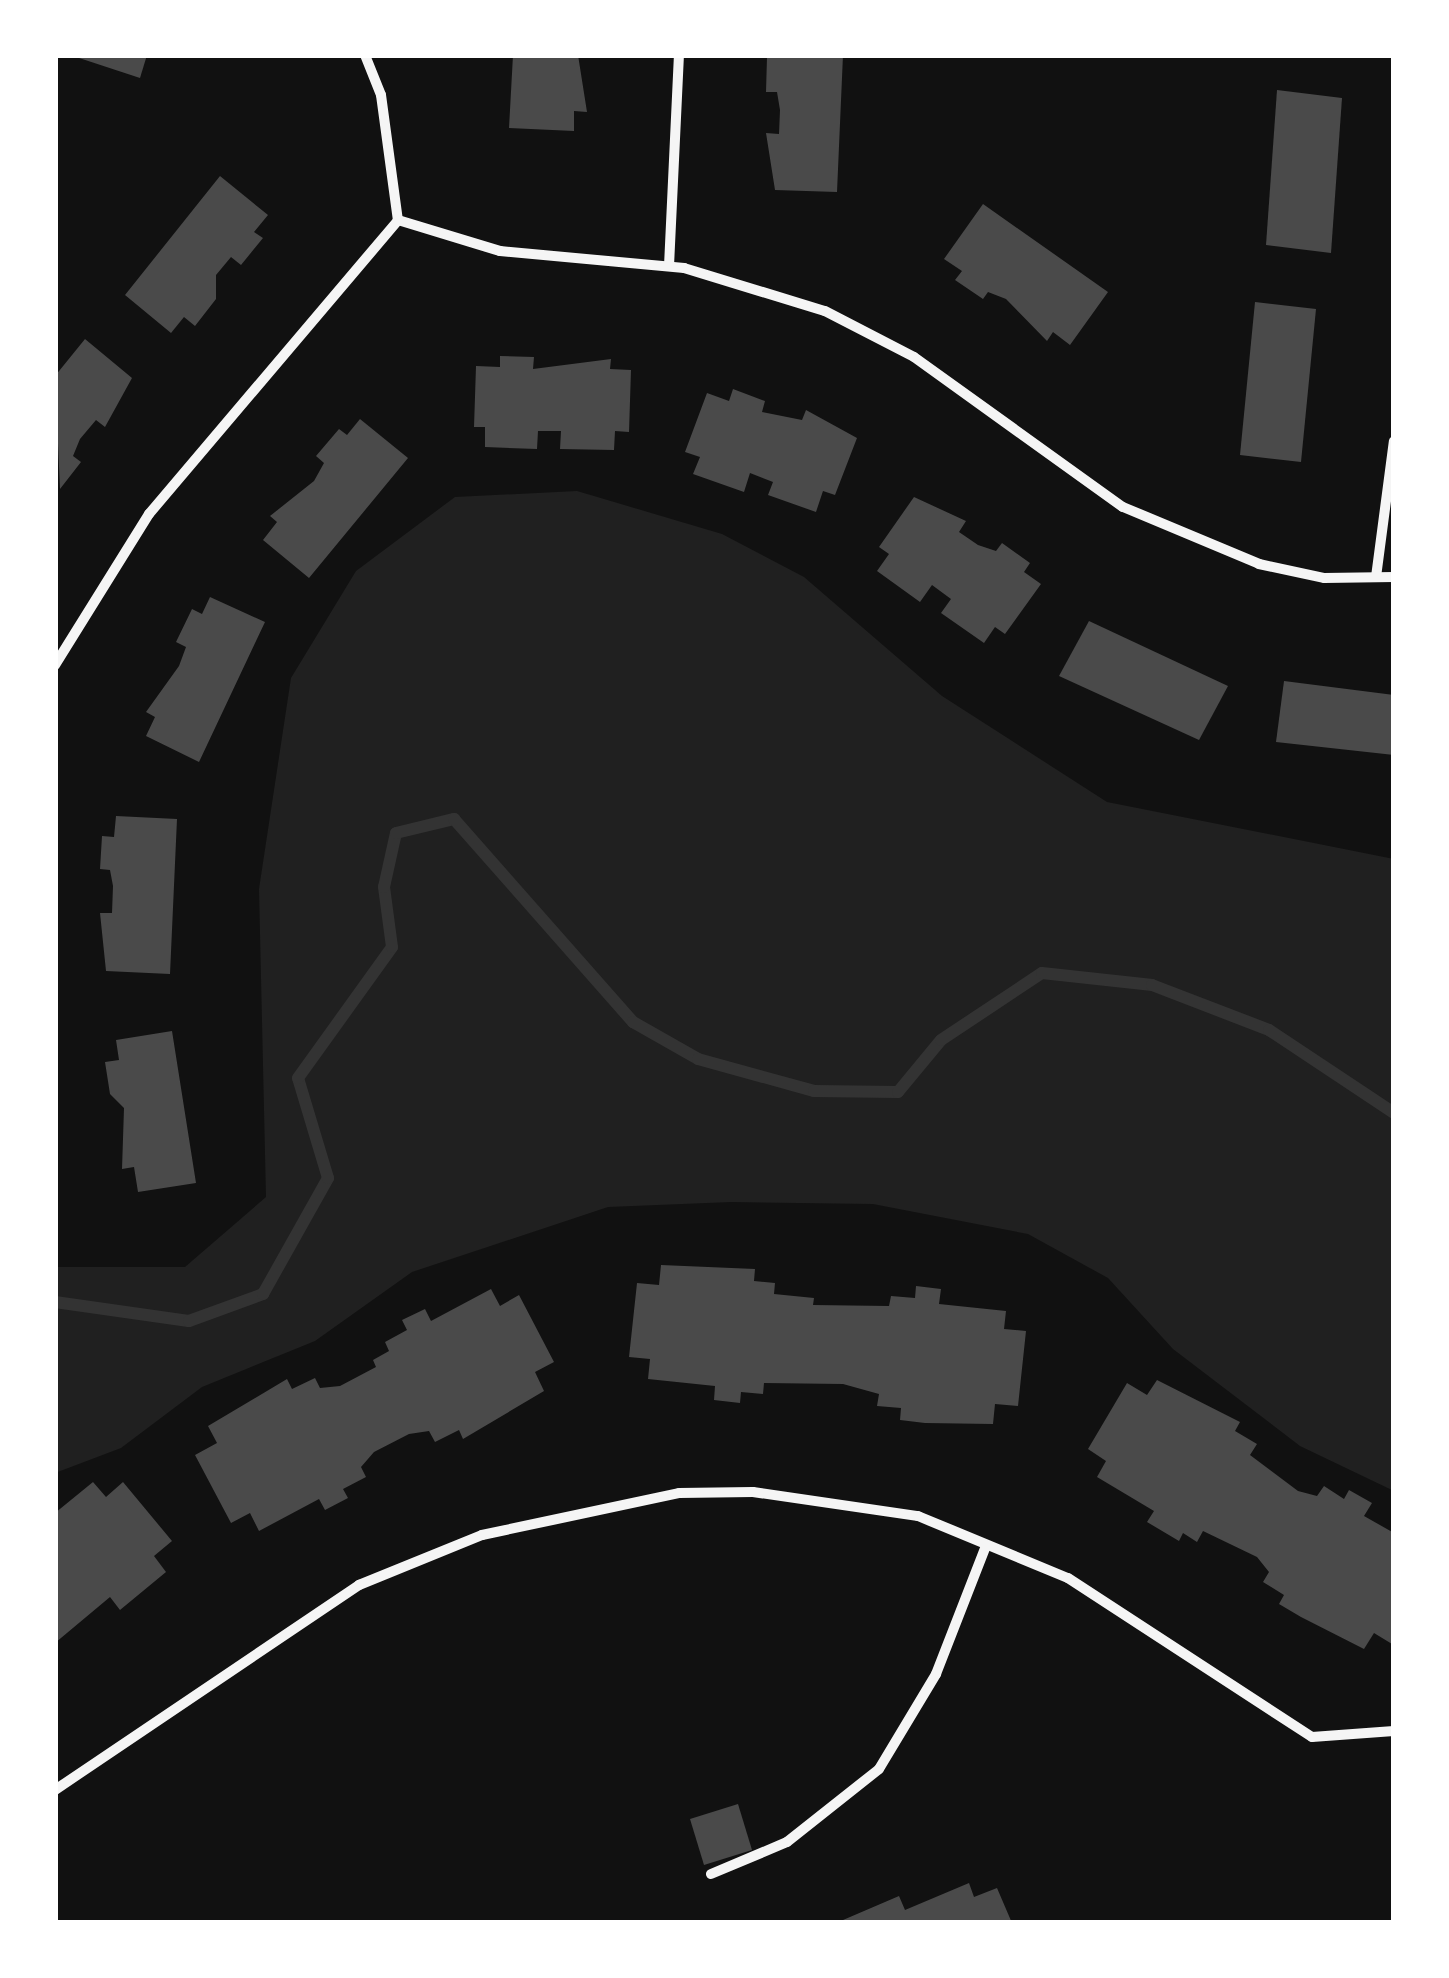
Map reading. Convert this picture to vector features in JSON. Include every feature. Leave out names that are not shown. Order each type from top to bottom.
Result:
[{"type":"street","points":[[55,665],[149,514],[398,220],[381,95],[364,55]]},
{"type":"street","points":[[668,266],[679,55]]},
{"type":"street","points":[[398,220],[500,252],[668,266],[825,311],[899,350],[1123,507],[1198,542],[1324,578],[1394,576]]},
{"type":"street","points":[[1376,577],[1394,441]]},
{"type":"street","points":[[55,1790],[284,1629],[359,1585],[482,1535],[616,1503],[753,1492],[918,1516],[1068,1578],[1181,1644],[1312,1737],[1394,1731]]},
{"type":"street","points":[[711,1874],[787,1842],[878,1769],[936,1674],[986,1546]]},
{"type":"shaded area","points":[[577,491],[722,534],[804,577],[942,696],[1107,802],[1394,859],[1394,1491],[1300,1446],[1173,1349],[1108,1278],[1028,1234],[873,1204],[731,1202],[608,1207],[412,1272],[315,1341],[202,1387],[121,1448],[55,1473],[55,1267],[185,1267],[266,1197],[259,889],[291,678],[356,571],[455,497]]},
{"type":"building","points":[[70,55],[147,55],[140,78]]},
{"type":"building","points":[[513,55],[578,55],[587,112],[574,111],[574,131],[509,128]]},
{"type":"building","points":[[843,55],[837,192],[775,190],[766,133],[779,134],[780,110],[777,92],[766,92],[767,57]]},
{"type":"building","points":[[1277,90],[1342,98],[1331,253],[1266,245]]},
{"type":"building","points":[[220,176],[268,215],[254,232],[263,238],[241,265],[231,257],[216,275],[216,299],[195,326],[184,317],[171,333],[125,295]]},
{"type":"building","points":[[983,204],[1108,292],[1070,345],[1053,332],[1047,341],[1006,299],[988,292],[983,299],[955,280],[962,271],[944,259]]},
{"type":"building","points":[[1255,302],[1316,309],[1301,462],[1240,455]]},
{"type":"building","points":[[85,339],[132,378],[105,427],[96,420],[80,439],[73,456],[81,462],[60,489],[55,376]]},
{"type":"building","points":[[500,356],[534,357],[533,369],[611,359],[610,369],[631,370],[629,432],[615,431],[614,450],[560,449],[561,431],[538,431],[537,449],[485,447],[485,427],[474,427],[476,366],[500,367]]},
{"type":"building","points":[[733,389],[765,401],[762,412],[802,420],[806,410],[857,438],[835,495],[823,491],[816,512],[768,495],[773,482],[750,473],[744,492],[693,474],[700,457],[685,452],[707,393],[729,401]]},
{"type":"building","points":[[360,419],[408,458],[309,578],[263,540],[277,522],[270,516],[314,481],[324,463],[316,456],[339,429],[347,435]]},
{"type":"building","points":[[914,497],[966,521],[959,532],[978,545],[996,551],[1002,543],[1030,563],[1024,572],[1041,584],[1005,634],[995,627],[984,643],[941,613],[951,599],[932,585],[920,602],[877,571],[889,554],[879,547]]},
{"type":"building","points":[[210,597],[265,622],[199,762],[146,736],[155,717],[146,712],[179,666],[186,647],[176,642],[192,609],[202,614]]},
{"type":"building","points":[[1089,621],[1228,686],[1199,740],[1059,676]]},
{"type":"building","points":[[1284,681],[1394,695],[1394,755],[1276,742]]},
{"type":"building","points":[[116,816],[177,819],[170,974],[106,971],[100,913],[112,913],[113,886],[110,870],[100,869],[102,836],[114,837]]},
{"type":"building","points":[[172,1031],[196,1183],[138,1192],[134,1167],[122,1169],[124,1108],[110,1094],[105,1062],[119,1060],[116,1040]]},
{"type":"building","points":[[661,1265],[755,1269],[754,1281],[775,1283],[774,1294],[814,1298],[813,1305],[889,1306],[891,1296],[915,1298],[916,1286],[941,1289],[939,1304],[1006,1311],[1004,1329],[1026,1331],[1018,1406],[995,1404],[993,1424],[925,1423],[900,1420],[901,1408],[877,1406],[879,1394],[843,1384],[764,1383],[763,1394],[741,1392],[740,1403],[714,1400],[715,1386],[648,1379],[650,1359],[629,1357],[637,1283],[659,1285]]},
{"type":"building","points":[[491,1289],[500,1306],[519,1295],[554,1362],[535,1372],[544,1391],[463,1439],[459,1430],[435,1442],[429,1431],[409,1434],[374,1452],[361,1467],[366,1477],[343,1489],[348,1498],[325,1510],[319,1499],[259,1531],[250,1513],[231,1523],[195,1455],[217,1443],[208,1426],[287,1379],[292,1389],[315,1378],[320,1388],[340,1386],[376,1367],[373,1360],[389,1351],[385,1342],[407,1330],[402,1320],[425,1309],[431,1321]]},
{"type":"building","points":[[1157,1380],[1240,1422],[1235,1431],[1257,1444],[1250,1455],[1298,1491],[1317,1496],[1324,1486],[1344,1499],[1349,1490],[1372,1503],[1364,1516],[1394,1533],[1392,1644],[1374,1633],[1364,1649],[1301,1617],[1279,1604],[1284,1595],[1263,1582],[1269,1572],[1257,1557],[1203,1531],[1197,1542],[1183,1533],[1179,1541],[1147,1522],[1154,1511],[1097,1477],[1106,1461],[1088,1449],[1127,1383],[1147,1395]]},
{"type":"building","points":[[93,1482],[106,1497],[123,1482],[172,1541],[154,1556],[166,1572],[120,1610],[110,1597],[55,1643],[55,1513]]},
{"type":"building","points":[[738,1804],[752,1850],[704,1865],[690,1819]]},
{"type":"building","points":[[969,1883],[974,1897],[997,1888],[1012,1923],[836,1923],[899,1896],[905,1910]]},
{"type":"waterway","points":[[55,1302],[189,1321],[263,1294],[328,1178],[298,1078],[392,947],[384,887],[396,833],[454,819],[633,1022],[698,1059],[814,1091],[898,1092],[941,1040],[1042,973],[1152,985],[1269,1030],[1394,1113]]}]
